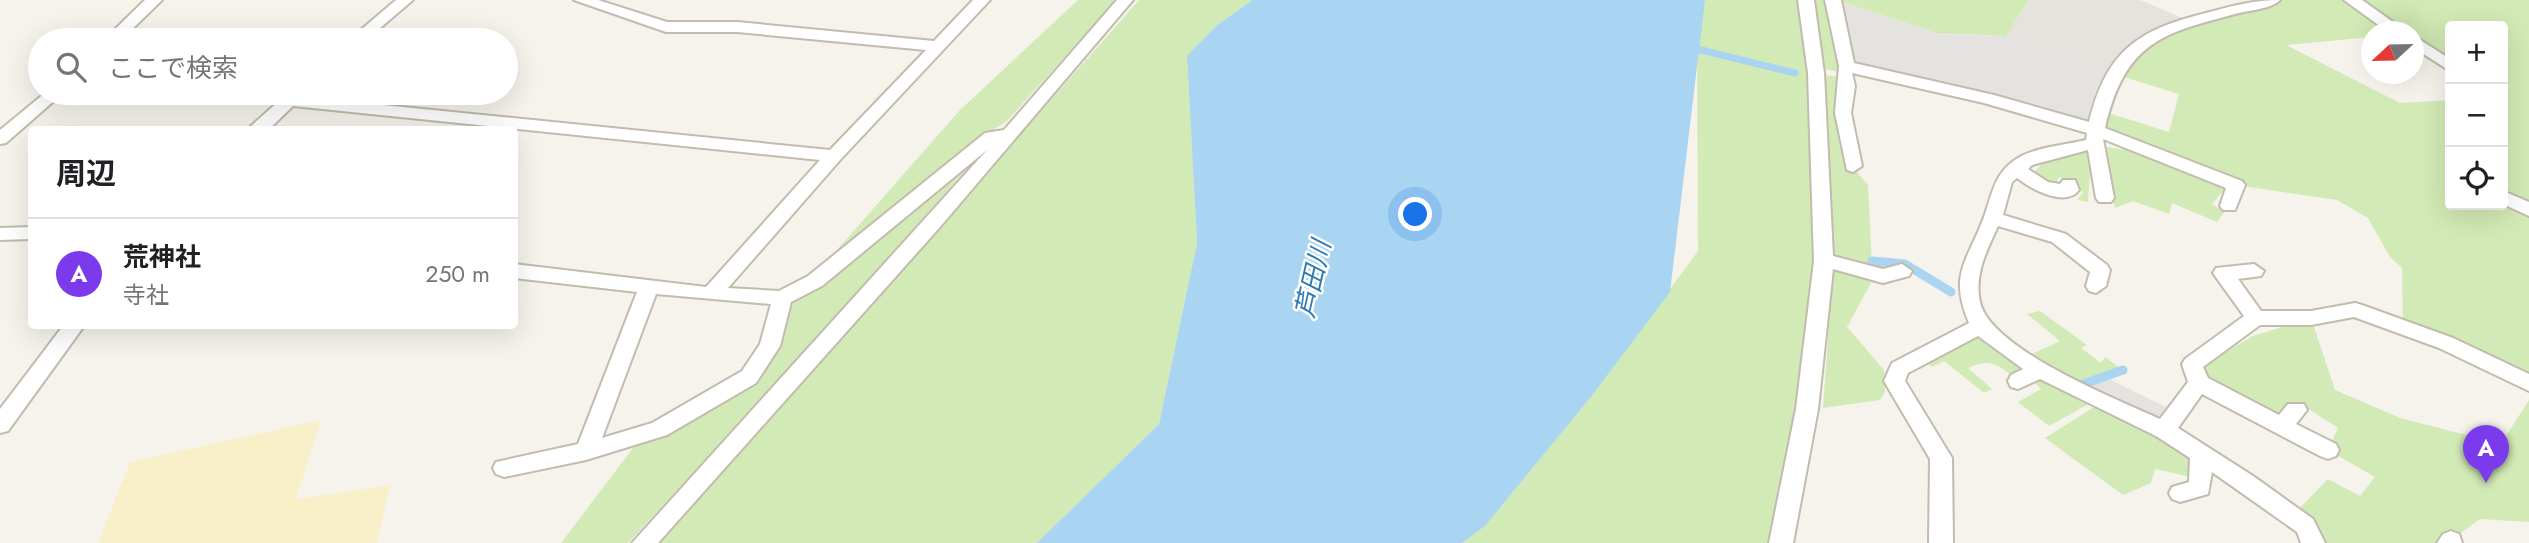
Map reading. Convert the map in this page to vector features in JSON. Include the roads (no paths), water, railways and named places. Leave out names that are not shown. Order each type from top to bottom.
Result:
[{"type":"street","points":[[125,28],[154,0]]},
{"type":"street","points":[[371,28],[405,0]]},
{"type":"street","points":[[582,0],[666,27],[737,27],[939,46]]},
{"type":"street","points":[[712,294],[834,156],[982,0]]},
{"type":"street","points":[[644,543],[933,223],[1006,134],[1125,0]]},
{"type":"street","points":[[1781,543],[1807,409],[1824,260],[1816,73],[1807,0]]},
{"type":"street","points":[[1833,0],[1847,66],[1844,73],[1847,86],[1843,113],[1853,166]]},
{"type":"street","points":[[2352,0],[2383,21]]},
{"type":"street","points":[[2260,1],[2150,36],[2114,74],[2094,135],[2094,143],[2026,161],[2004,180],[1993,218],[1971,263],[1970,302],[1980,326],[2004,347],[2066,385],[2164,430],[2201,453],[2305,526],[2313,543]]},
{"type":"street","points":[[2424,49],[2445,63]]},
{"type":"street","points":[[1847,66],[1986,98],[2094,135],[2187,162],[2236,185],[2229,206]]},
{"type":"street","points":[[0,139],[41,105]]},
{"type":"street","points":[[261,126],[284,105]]},
{"type":"street","points":[[366,105],[834,156]]},
{"type":"street","points":[[518,271],[712,294],[782,298],[815,281],[991,137],[1006,134]]},
{"type":"street","points":[[2094,135],[2105,198]]},
{"type":"street","points":[[2018,169],[2029,180],[2057,192],[2070,190],[2069,184]]},
{"type":"street","points":[[2508,200],[2529,210]]},
{"type":"street","points":[[1993,218],[2059,238],[2100,270],[2096,286]]},
{"type":"street","points":[[0,234],[28,233]]},
{"type":"street","points":[[1824,260],[1888,278]]},
{"type":"street","points":[[2254,271],[2223,273],[2256,318]]},
{"type":"street","points":[[586,451],[649,287]]},
{"type":"street","points":[[504,468],[586,451],[659,429],[750,377],[770,346],[782,298]]},
{"type":"street","points":[[2328,450],[2289,418],[2199,383],[2192,364],[2256,318],[2311,318],[2355,310],[2446,343],[2529,383]]},
{"type":"street","points":[[1941,543],[1941,458],[1895,381],[1899,368],[1980,326]]},
{"type":"street","points":[[0,425],[72,329]]},
{"type":"street","points":[[2018,381],[2040,369]]},
{"type":"street","points":[[2164,430],[2199,383]]},
{"type":"street","points":[[2180,494],[2200,488],[2201,453]]},
{"type":"water","name":"芦田川","points":[[1252,0],[1705,0],[1670,292],[1590,398],[1485,526],[1462,543],[1037,543],[1159,424],[1197,243],[1187,56],[1216,26]]},
{"type":"waterway","points":[[1689,47],[1795,73]]},
{"type":"waterway","points":[[1872,261],[1905,264],[1951,292]]},
{"type":"waterway","points":[[2074,383],[2078,386],[2123,370]]},
{"type":"place","name":"荒神社","points":[[2486,483]]}]
